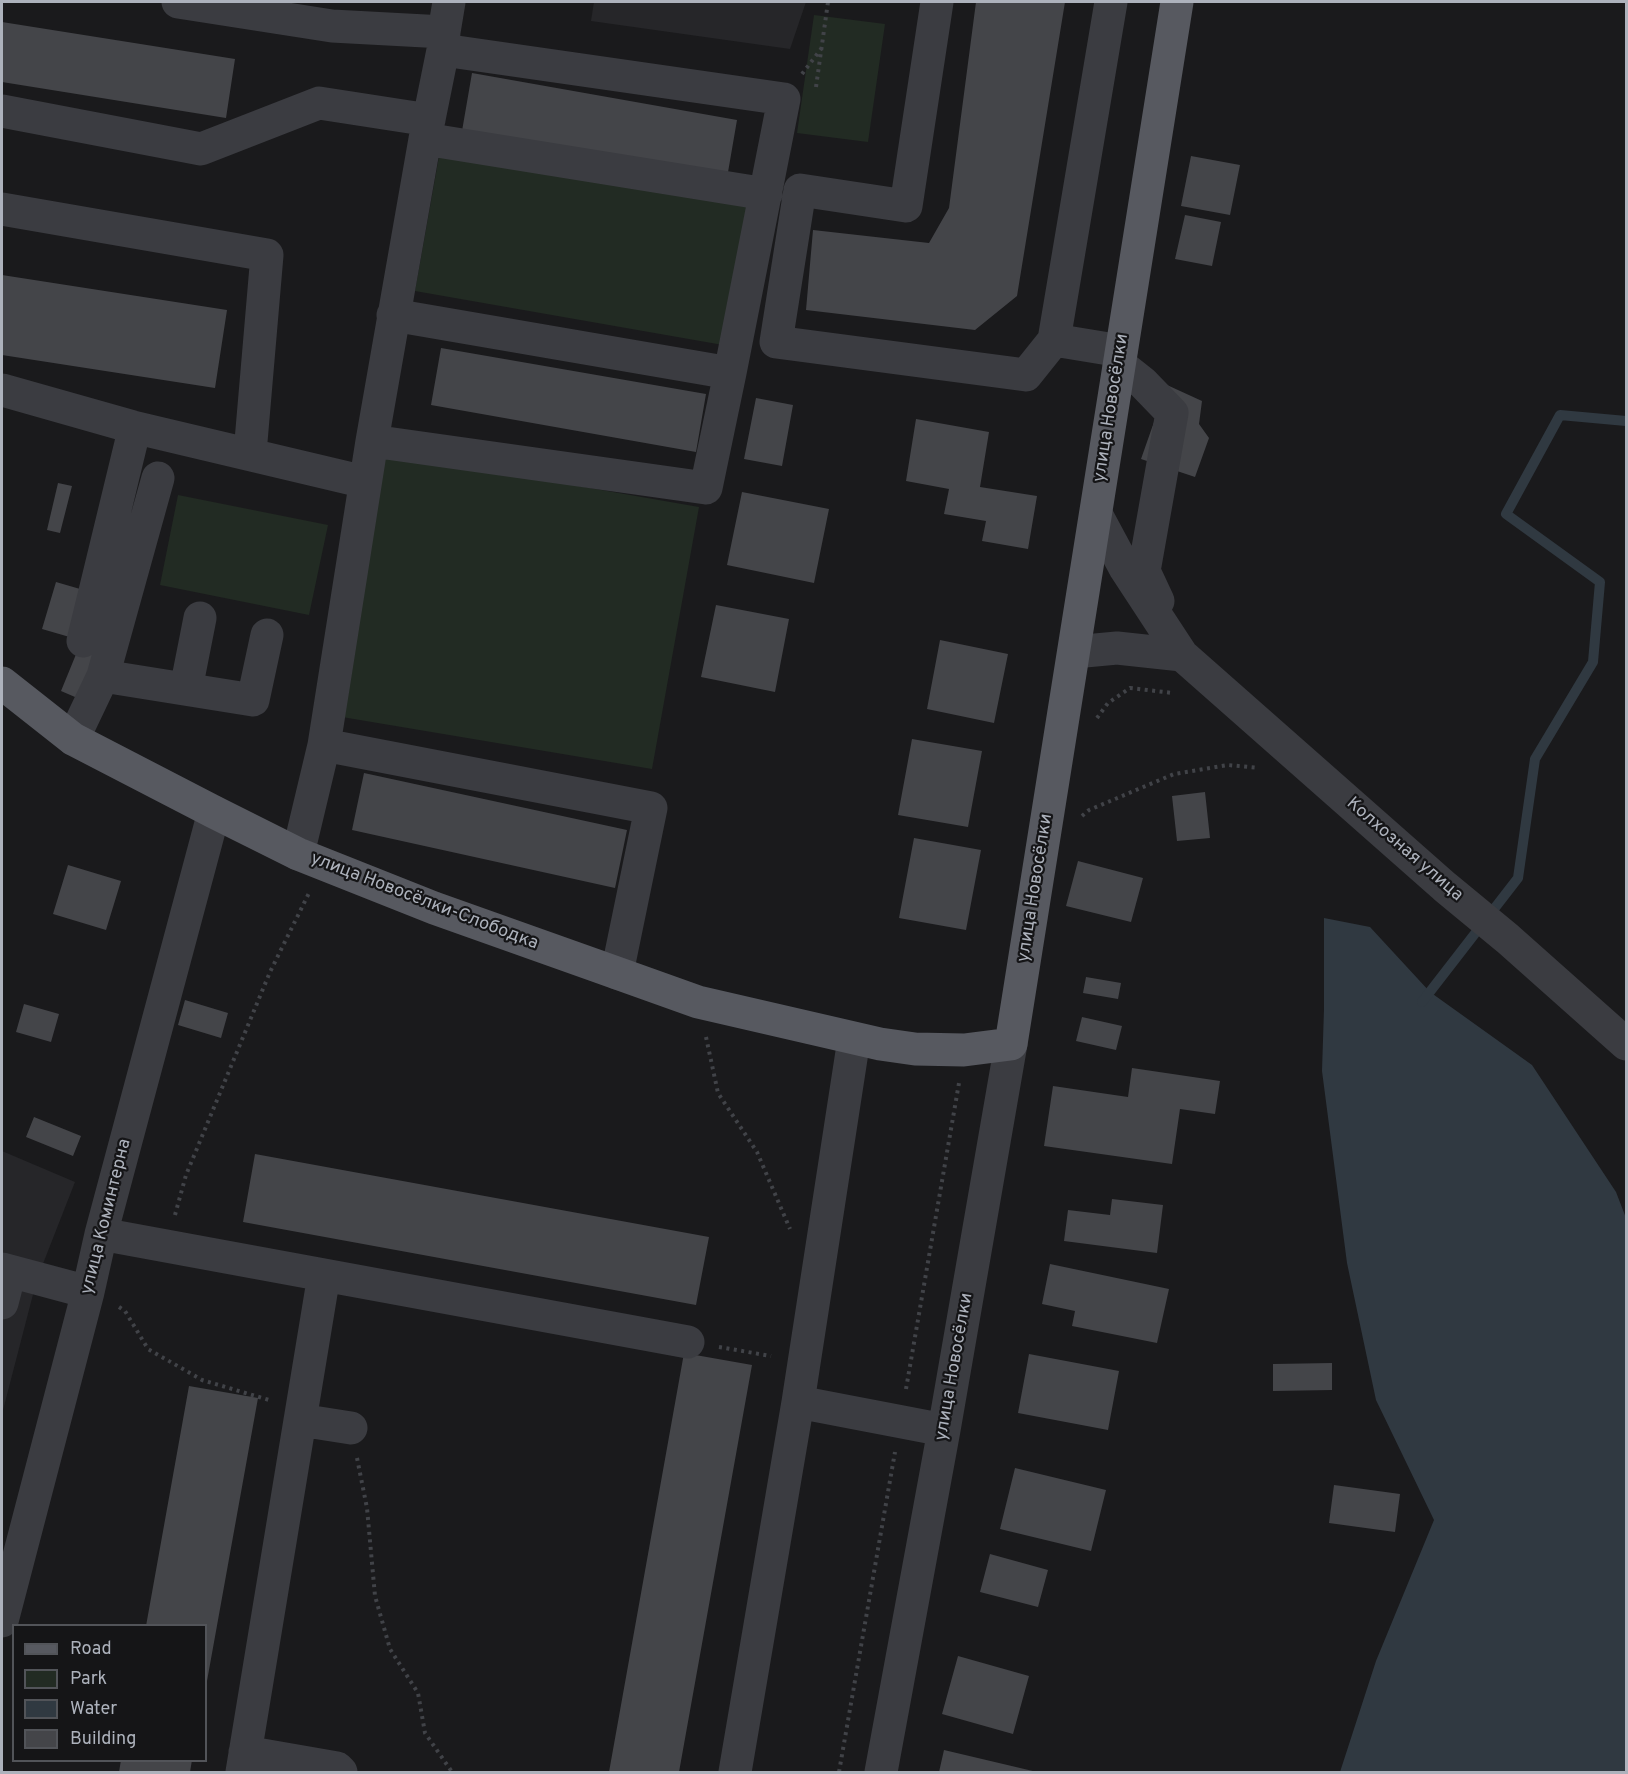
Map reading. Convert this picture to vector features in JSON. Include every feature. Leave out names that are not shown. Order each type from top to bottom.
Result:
[{"type":"main road","name":"улица Новосёлки","points":[[1011,1044],[1177,2]]},
{"type":"main road","name":"улица Новосёлки-Слободка","points":[[2,682],[73,739],[214,812],[311,858],[434,908],[698,1002],[867,1042],[915,1049],[964,1050],[1011,1044]]},
{"type":"street","points":[[178,2],[332,26],[445,28],[784,99],[706,488],[372,441]]},
{"type":"street","points":[[930,2],[906,206],[800,190],[776,342],[1026,375],[1054,340],[1111,2]]},
{"type":"street","points":[[311,858],[324,745],[365,482],[445,28]]},
{"type":"street","points":[[2,111],[201,149],[319,103],[427,130],[766,194]]},
{"type":"street","points":[[2,209],[267,255],[250,453]]},
{"type":"street","points":[[393,315],[730,373]]},
{"type":"street","points":[[1054,340],[1120,358],[1172,413],[1144,571],[1182,655]]},
{"type":"street","points":[[2,390],[133,427],[365,482]]},
{"type":"street","points":[[82,641],[133,435],[133,427]]},
{"type":"street","points":[[73,739],[103,676],[158,478]]},
{"type":"street","name":"Колхозная улица","points":[[1096,514],[1125,568],[1182,655],[1445,887],[1509,939],[1626,1044]]},
{"type":"street","points":[[186,689],[200,618]]},
{"type":"street","points":[[103,676],[253,700],[267,635]]},
{"type":"street","points":[[1074,652],[1117,648],[1182,655]]},
{"type":"street","points":[[324,745],[651,808],[617,973]]},
{"type":"street","name":"улица Коминтерна","points":[[3,1611],[214,812]]},
{"type":"street","points":[[735,1773],[804,1362],[867,1042]]},
{"type":"street","name":"улица Новосёлки","points":[[881,1773],[944,1430],[1011,1044]]},
{"type":"street","points":[[101,1234],[688,1342]]},
{"type":"street","points":[[2,1304],[6,1271],[88,1292]]},
{"type":"street","points":[[324,1275],[244,1762],[337,1768],[341,1773]]},
{"type":"street","points":[[798,1402],[944,1430]]},
{"type":"street","points":[[300,1420],[351,1428]]},
{"type":"path","points":[[1094,727],[1097,718],[1108,703],[1130,688],[1174,694]]},
{"type":"path","points":[[1081,817],[1089,810],[1174,774],[1228,765],[1262,769]]},
{"type":"path","points":[[167,1246],[191,1164],[270,972],[311,858]]},
{"type":"path","points":[[698,1002],[718,1093],[757,1152],[793,1238]]},
{"type":"path","points":[[88,1292],[126,1311],[147,1349],[202,1380],[271,1401],[300,1420]]},
{"type":"path","points":[[688,1342],[804,1362]]},
{"type":"path","points":[[351,1428],[367,1508],[375,1596],[390,1649],[418,1693],[425,1733],[452,1773]]},
{"type":"shaded area","points":[[594,2],[806,2],[790,49],[591,21]]},
{"type":"shaded area","points":[[2,1151],[75,1182],[37,1279],[2,1414]]},
{"type":"green space","points":[[814,15],[885,24],[868,142],[797,133]]},
{"type":"green space","points":[[440,151],[748,206],[723,345],[415,291]]},
{"type":"green space","points":[[383,452],[699,507],[652,769],[336,716]]},
{"type":"green space","points":[[178,495],[328,525],[309,615],[160,585]]},
{"type":"water","points":[[1324,918],[1370,927],[1430,992],[1532,1065],[1616,1192],[1626,1218],[1626,1772],[1340,1772],[1376,1661],[1434,1520],[1376,1400],[1347,1263],[1322,1071]]},
{"type":"building","points":[[976,2],[1065,2],[1017,296],[975,330],[806,310],[813,230],[929,243],[949,208]]},
{"type":"building","points":[[2,22],[235,59],[226,118],[2,82]]},
{"type":"building","points":[[472,73],[737,120],[727,178],[462,131]]},
{"type":"building","points":[[1191,156],[1240,165],[1230,215],[1181,206]]},
{"type":"building","points":[[1185,215],[1221,222],[1212,266],[1175,259]]},
{"type":"building","points":[[2,275],[227,310],[215,388],[2,355]]},
{"type":"building","points":[[441,348],[706,394],[696,452],[431,405]]},
{"type":"building","points":[[1167,385],[1202,401],[1199,424],[1209,438],[1195,477],[1141,459]]},
{"type":"building","points":[[756,398],[793,405],[782,466],[744,459]]},
{"type":"building","points":[[916,419],[989,432],[980,487],[1037,496],[1028,549],[982,541],[986,521],[944,514],[949,489],[906,481]]},
{"type":"building","points":[[58,483],[72,486],[60,533],[47,530]]},
{"type":"building","points":[[742,492],[829,509],[814,583],[727,565]]},
{"type":"building","points":[[56,582],[87,591],[73,638],[42,629]]},
{"type":"building","points":[[716,605],[789,619],[775,692],[701,677]]},
{"type":"building","points":[[940,640],[1008,654],[994,723],[927,709]]},
{"type":"building","points":[[79,647],[100,655],[82,700],[61,691]]},
{"type":"building","points":[[912,739],[982,751],[968,827],[898,815]]},
{"type":"building","points":[[364,773],[627,830],[615,888],[352,830]]},
{"type":"building","points":[[1205,792],[1210,838],[1177,841],[1172,796]]},
{"type":"building","points":[[914,838],[981,850],[966,930],[899,918]]},
{"type":"building","points":[[1078,861],[1143,878],[1131,922],[1066,906]]},
{"type":"building","points":[[68,865],[121,881],[106,930],[53,914]]},
{"type":"building","points":[[1086,977],[1121,983],[1118,999],[1083,993]]},
{"type":"building","points":[[185,1000],[228,1013],[221,1038],[178,1025]]},
{"type":"building","points":[[24,1004],[59,1014],[51,1042],[16,1032]]},
{"type":"building","points":[[1082,1017],[1122,1026],[1116,1050],[1076,1041]]},
{"type":"building","points":[[1132,1068],[1220,1081],[1215,1114],[1180,1109],[1172,1164],[1044,1146],[1053,1086],[1128,1097]]},
{"type":"building","points":[[34,1117],[81,1136],[73,1156],[26,1137]]},
{"type":"building","points":[[255,1154],[709,1237],[696,1305],[243,1222]]},
{"type":"building","points":[[1112,1199],[1163,1205],[1157,1253],[1064,1241],[1068,1210],[1110,1215]]},
{"type":"building","points":[[1050,1264],[1169,1289],[1157,1343],[1072,1326],[1075,1311],[1042,1304]]},
{"type":"building","points":[[684,1353],[752,1365],[679,1772],[609,1772]]},
{"type":"building","points":[[1029,1354],[1119,1371],[1108,1430],[1018,1413]]},
{"type":"building","points":[[1332,1363],[1332,1390],[1273,1391],[1273,1364]]},
{"type":"building","points":[[189,1386],[258,1398],[207,1681],[207,1624],[146,1624]]},
{"type":"building","points":[[1015,1468],[1106,1490],[1091,1551],[1000,1529]]},
{"type":"building","points":[[1334,1485],[1400,1494],[1395,1532],[1329,1523]]},
{"type":"building","points":[[990,1554],[1048,1570],[1038,1607],[980,1592]]},
{"type":"building","points":[[958,1656],[1029,1676],[1013,1734],[942,1714]]},
{"type":"building","points":[[944,1750],[1037,1772],[939,1772]]},
{"type":"building","points":[[121,1762],[192,1762],[190,1772],[119,1772]]},
{"type":"waterway","points":[[1422,1002],[1518,878],[1535,759],[1593,662],[1600,582],[1506,514],[1560,415],[1626,421]]}]
